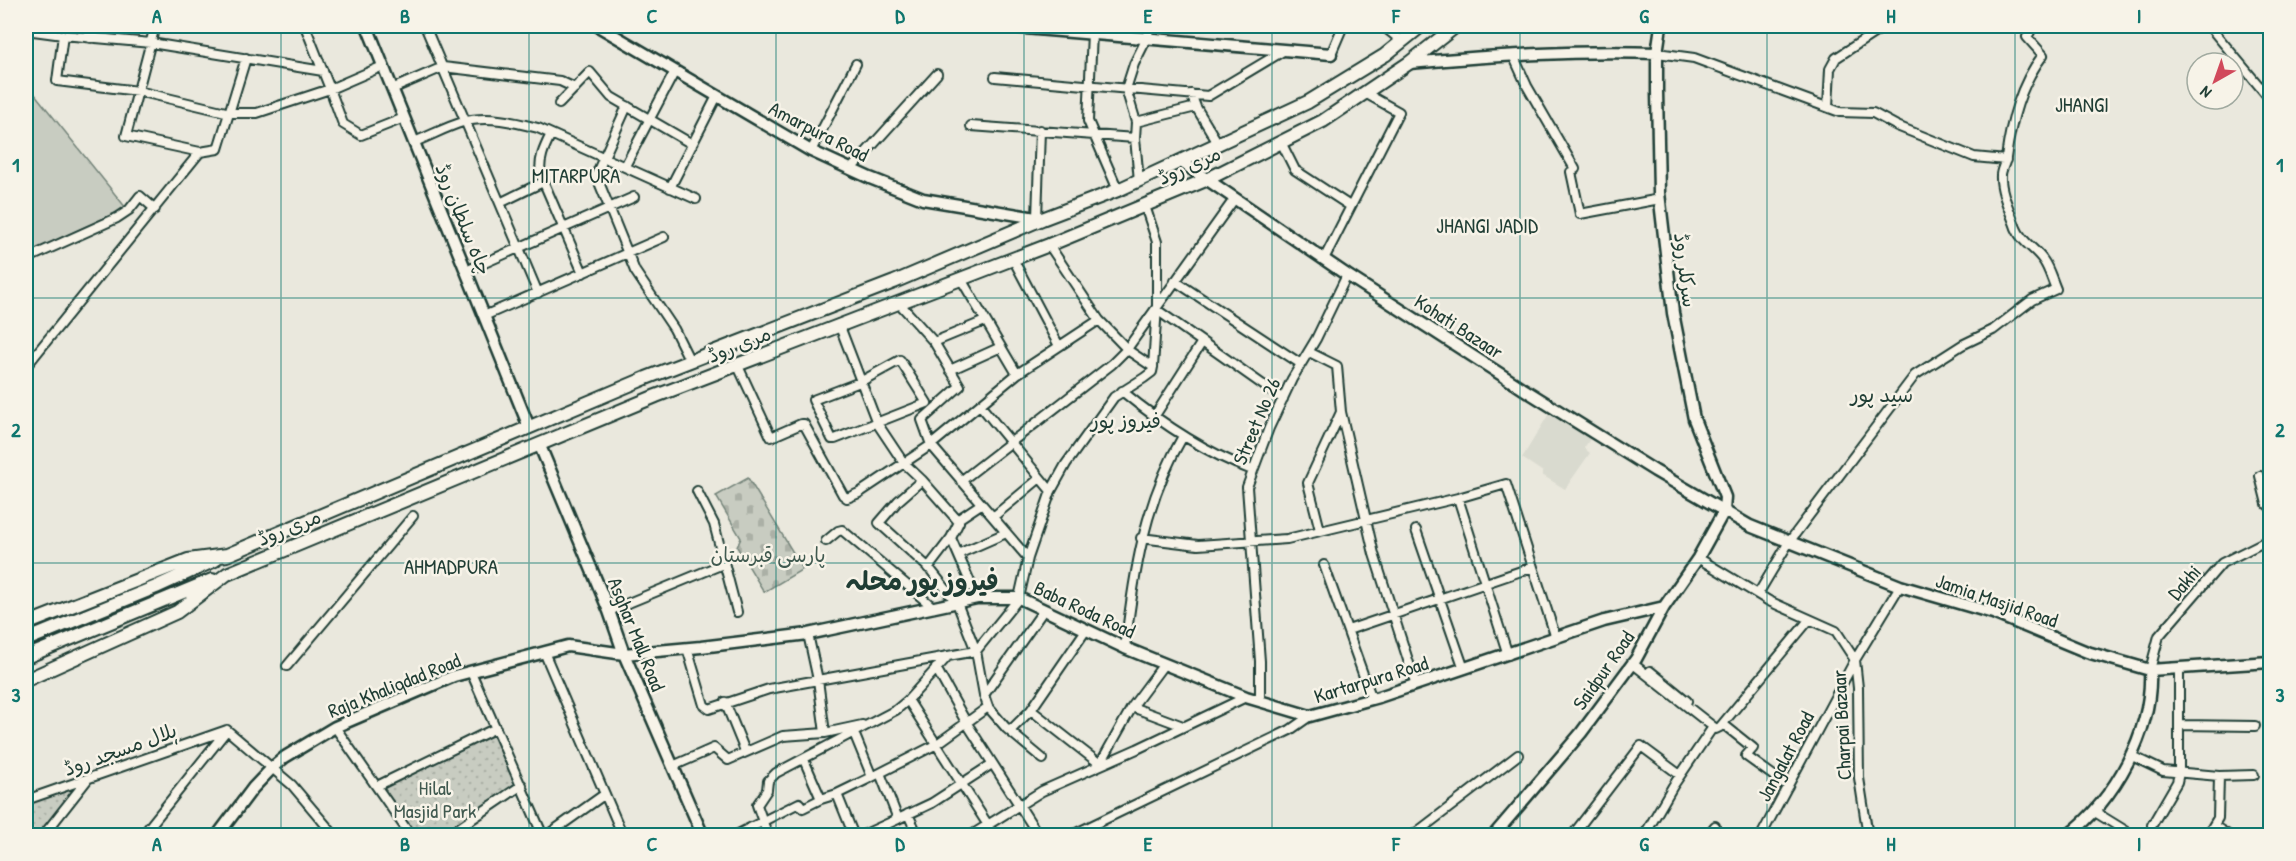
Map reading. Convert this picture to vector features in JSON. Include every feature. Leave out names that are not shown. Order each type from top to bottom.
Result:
[{"type":"main road","name":"مری روڈ","points":[[26,624],[188,560],[227,555],[690,361],[894,282],[1040,219],[1118,190],[1308,102],[1385,54],[1421,26]]},
{"type":"main road","name":"مری روڈ","points":[[26,680],[177,612],[227,574],[656,396],[1049,245],[1208,179],[1282,144],[1323,121],[1409,63],[1456,26]]},
{"type":"main road","points":[[26,640],[156,587],[227,555]]},
{"type":"main road","points":[[26,657],[227,574]]},
{"type":"street","points":[[90,38],[93,26]]},
{"type":"street","points":[[155,26],[126,136],[200,152],[218,149],[246,58]]},
{"type":"street","points":[[305,26],[343,124],[361,135],[404,118]]},
{"type":"street","name":"چاہ سلطان روڈ","points":[[367,26],[529,427]]},
{"type":"street","points":[[425,26],[538,293]]},
{"type":"street","name":"Amarpura Road","points":[[598,26],[811,151],[851,169],[923,199],[1040,219]]},
{"type":"street","points":[[1000,26],[1089,30],[1147,38],[1331,54],[1343,26]]},
{"type":"street","points":[[1138,181],[1136,122],[1126,88],[1150,26]]},
{"type":"street","points":[[1383,26],[1402,41]]},
{"type":"street","name":"سرکلر روڈ","points":[[1661,26],[1657,53],[1660,199],[1673,313],[1692,412],[1725,496],[1724,511]]},
{"type":"street","points":[[1828,107],[1830,69],[1836,58],[1885,26]]},
{"type":"street","points":[[1758,594],[1789,542],[1916,375],[1962,345],[1993,330],[2031,300],[2056,289],[2043,259],[2024,242],[2017,229],[2000,175],[2006,160],[2013,115],[2043,55],[2028,41],[2027,37],[2030,32],[2028,26]]},
{"type":"street","points":[[2209,26],[2271,99]]},
{"type":"street","points":[[26,30],[151,43],[323,70]]},
{"type":"street","points":[[1089,30],[1088,121],[1118,190]]},
{"type":"street","points":[[63,35],[57,81],[138,91],[230,113],[257,113],[330,89],[383,66]]},
{"type":"street","points":[[995,77],[1208,96],[1285,50]]},
{"type":"street","points":[[1409,63],[1513,55],[1612,51],[1657,53],[1694,58],[1847,113],[1873,113],[1897,126],[1974,157],[2006,160]]},
{"type":"street","points":[[1513,55],[1527,86],[1573,171],[1580,214],[1660,199]]},
{"type":"street","points":[[811,151],[856,64]]},
{"type":"street","points":[[392,89],[443,67],[560,81],[574,88]]},
{"type":"street","points":[[625,166],[675,71]]},
{"type":"street","points":[[559,104],[590,72],[611,97],[692,144]]},
{"type":"street","points":[[851,169],[937,74]]},
{"type":"street","points":[[1324,259],[1399,112],[1365,93]]},
{"type":"street","points":[[1191,94],[1196,107],[1219,145]]},
{"type":"street","points":[[670,188],[717,96]]},
{"type":"street","points":[[627,106],[596,175],[634,271],[683,344],[690,361]]},
{"type":"street","points":[[1136,122],[1196,107]]},
{"type":"street","points":[[414,142],[466,121],[511,121],[538,128],[696,199]]},
{"type":"street","points":[[971,126],[1135,138]]},
{"type":"street","points":[[1040,130],[1040,219]]},
{"type":"street","points":[[551,134],[539,166],[543,182],[583,273]]},
{"type":"street","points":[[1282,144],[1295,170],[1350,206]]},
{"type":"street","points":[[28,364],[200,152]]},
{"type":"street","name":"Kohati Bazaar","points":[[1180,162],[1347,275],[1525,390],[1724,511]]},
{"type":"street","points":[[500,203],[543,182]]},
{"type":"street","points":[[26,258],[117,218],[129,210],[140,196],[155,209]]},
{"type":"street","points":[[466,271],[634,197]]},
{"type":"street","points":[[961,481],[1112,364],[1157,308],[1235,198]]},
{"type":"street","points":[[687,648],[704,705],[709,709],[769,689],[976,651],[1018,598],[1028,558],[1051,491],[1066,464],[1114,397],[1152,372],[1157,308],[1157,242],[1145,206]]},
{"type":"street","points":[[484,316],[664,237]]},
{"type":"street","points":[[1049,245],[1099,320],[1126,349],[1153,367]]},
{"type":"street","points":[[1013,259],[1059,346]]},
{"type":"street","name":"Street No 26","points":[[1260,701],[1260,661],[1247,487],[1252,470],[1283,399],[1347,275]]},
{"type":"street","points":[[960,279],[1017,374]]},
{"type":"street","points":[[1175,281],[1301,364]]},
{"type":"street","points":[[899,303],[934,342],[960,386],[922,420],[931,445],[1028,558]]},
{"type":"street","points":[[1157,308],[1283,399]]},
{"type":"street","points":[[738,366],[771,437],[804,424],[844,497],[860,493],[931,445],[1017,374],[1099,320]]},
{"type":"street","points":[[934,342],[985,321]]},
{"type":"street","points":[[839,324],[877,423],[903,462],[959,522],[951,538],[928,568]]},
{"type":"street","points":[[1154,417],[1202,342]]},
{"type":"street","points":[[950,370],[1001,347]]},
{"type":"street","points":[[1309,352],[1337,366],[1341,412],[1374,554],[1416,685]]},
{"type":"street","points":[[900,360],[927,403],[832,439],[813,400],[860,382],[900,360]]},
{"type":"street","points":[[1122,392],[1183,436],[1225,460],[1252,470]]},
{"type":"street","points":[[980,405],[1051,491]]},
{"type":"street","points":[[1320,530],[1308,483],[1341,412]]},
{"type":"street","points":[[1125,648],[1141,538],[1163,477],[1183,436]]},
{"type":"street","name":"Asghar Mall Road","points":[[540,446],[609,611],[624,654],[703,836]]},
{"type":"street","points":[[2260,476],[2267,504],[2271,507]]},
{"type":"street","points":[[993,517],[1040,478]]},
{"type":"street","points":[[922,480],[898,501],[879,523],[928,568],[957,603],[976,651],[988,706],[1007,729],[1043,759]]},
{"type":"street","points":[[1141,538],[1198,545],[1287,539],[1458,498],[1506,484],[1556,638]]},
{"type":"street","points":[[697,491],[714,524],[737,612]]},
{"type":"street","points":[[1458,498],[1508,655]]},
{"type":"street","points":[[957,520],[981,504]]},
{"type":"street","name":"Jamia Masjid Road","points":[[1724,511],[1750,526],[1900,586],[1993,613],[2087,651],[2150,670],[2271,662]]},
{"type":"street","name":"Saidpur Road","points":[[1493,836],[1581,733],[1634,661],[1664,607],[1698,558],[1724,511]]},
{"type":"street","points":[[287,666],[413,516]]},
{"type":"street","points":[[826,541],[842,530],[934,608]]},
{"type":"street","points":[[1416,530],[1464,669]]},
{"type":"street","points":[[958,554],[1006,533]]},
{"type":"street","points":[[951,538],[976,598]]},
{"type":"street","name":"Dakhi","points":[[2150,670],[2159,636],[2222,563],[2271,539]]},
{"type":"street","name":"Charpai Bazaar","points":[[1698,558],[1758,594],[1836,631],[1855,660],[1858,688],[1859,778],[1868,836]]},
{"type":"street","points":[[609,611],[723,564]]},
{"type":"street","points":[[1324,565],[1372,699]]},
{"type":"street","points":[[1348,630],[1533,567]]},
{"type":"street","name":"Jangalat Road","points":[[1761,836],[1855,660],[1900,586]]},
{"type":"street","name":"Baba Roda Road","points":[[624,654],[808,634],[976,598],[1018,598],[1164,664],[1246,697],[1310,716]]},
{"type":"street","name":"Kartarpura Road","points":[[1070,836],[1290,730],[1310,716],[1416,685],[1604,621],[1664,607]]},
{"type":"street","points":[[984,695],[1043,610]]},
{"type":"street","points":[[1634,661],[1716,724],[1807,619]]},
{"type":"street","points":[[1634,661],[1716,729],[1723,724],[1807,619]]},
{"type":"street","points":[[1007,729],[1013,728],[1030,710],[1086,630]]},
{"type":"street","points":[[808,634],[818,680],[825,732]]},
{"type":"street","name":"Raja Khaliqdad Road","points":[[221,834],[253,788],[273,767],[285,757],[335,727],[454,676],[544,652],[568,646],[624,654]]},
{"type":"street","points":[[544,652],[623,836]]},
{"type":"street","points":[[768,836],[757,805],[767,790],[768,781],[776,773],[896,710],[909,700],[948,656]]},
{"type":"street","points":[[1100,764],[1132,707],[1164,664]]},
{"type":"street","points":[[936,668],[966,722],[1039,836]]},
{"type":"street","points":[[2152,825],[2177,782],[2179,669]]},
{"type":"street","points":[[2067,836],[2095,812],[2132,756],[2151,687],[2150,670]]},
{"type":"street","points":[[471,672],[545,836],[605,794]]},
{"type":"street","points":[[970,836],[1042,791],[1246,697]]},
{"type":"street","points":[[909,700],[995,836]]},
{"type":"street","points":[[725,702],[745,751]]},
{"type":"street","points":[[734,836],[799,802],[803,808],[837,794],[937,744],[988,706]]},
{"type":"street","points":[[1132,707],[1183,726]]},
{"type":"street","points":[[1030,710],[1100,764]]},
{"type":"street","points":[[673,766],[714,748],[728,760],[783,736],[825,732],[875,722]]},
{"type":"street","points":[[1723,724],[1753,748],[1746,756],[1788,786]]},
{"type":"street","points":[[2179,725],[2255,726]]},
{"type":"street","points":[[335,727],[411,836]]},
{"type":"street","points":[[1644,836],[1680,775],[1713,727]]},
{"type":"street","points":[[377,786],[496,728]]},
{"type":"street","points":[[142,836],[227,730],[292,785],[335,836]]},
{"type":"street","name":"ہلال مسجد روڈ","points":[[26,800],[227,730]]},
{"type":"street","points":[[854,733],[872,777]]},
{"type":"street","points":[[1572,836],[1641,746],[1680,775]]},
{"type":"street","points":[[1412,836],[1518,755]]},
{"type":"street","points":[[2132,756],[2163,771],[2219,776],[2254,776]]},
{"type":"street","points":[[804,760],[821,799]]},
{"type":"street","points":[[861,836],[932,803],[992,764]]},
{"type":"street","points":[[880,773],[898,819]]},
{"type":"street","points":[[2207,836],[2218,818],[2219,776]]},
{"type":"street","points":[[44,836],[88,779]]},
{"type":"street","points":[[447,836],[522,785]]},
{"type":"street","points":[[837,794],[854,836]]},
{"type":"street","points":[[2095,812],[2134,836]]},
{"type":"street","points":[[908,814],[918,836]]},
{"type":"street","points":[[1707,836],[1715,826]]},
{"type":"street","points":[[2214,826],[2230,836]]},
{"type":"shaded area","points":[[1553,407],[1594,433],[1584,448],[1590,453],[1565,489],[1542,475],[1543,472],[1522,458]]},
{"type":"green space","points":[[26,83],[126,208],[26,254]]},
{"type":"green space","name":"پارسی قبرستان","points":[[748,478],[803,569],[764,592],[737,547],[741,538],[716,496]]},
{"type":"green space","name":"Hilal Masjid Park","points":[[496,728],[522,785],[447,836],[411,835],[377,786]]},
{"type":"green space","points":[[88,779],[44,835],[26,835],[26,802]]},
{"type":"waterway","points":[[664,836],[674,831]]},
{"type":"district","name":"JHANGI","points":[[2082,104]]},
{"type":"district","name":"MITARPURA","points":[[576,175]]},
{"type":"district","name":"JHANGI JADID","points":[[1487,225]]},
{"type":"district","name":"سید پور","points":[[1882,394]]},
{"type":"district","name":"فیروز پور","points":[[1126,420]]},
{"type":"district","name":"AHMADPURA","points":[[451,566]]},
{"type":"district","name":"فیروز پور محلہ","points":[[922,580]]}]
